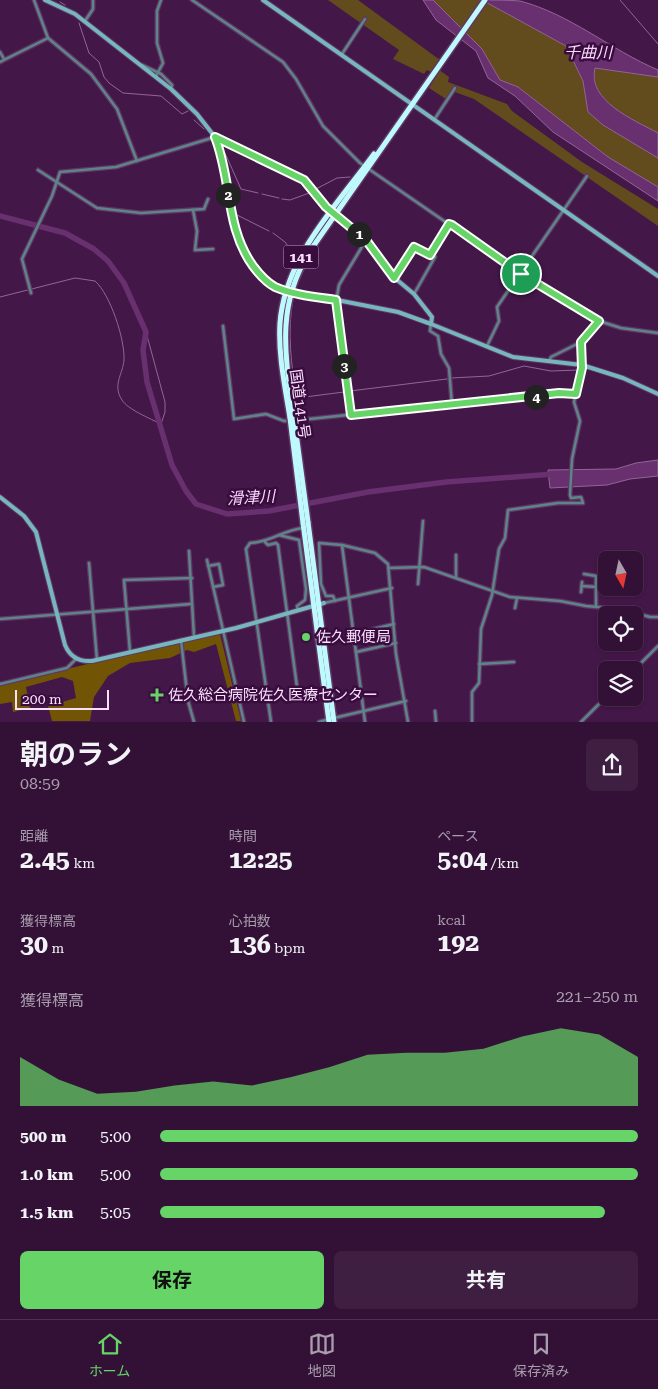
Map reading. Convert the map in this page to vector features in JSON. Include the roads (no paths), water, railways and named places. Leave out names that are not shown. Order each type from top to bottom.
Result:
[{"type":"highway","name":"国道141号","points":[[332,720],[319,605],[305,524],[280,334],[288,291],[298,262],[412,105],[485,0]]},
{"type":"highway","name":"国道141号","points":[[288,291],[300,267],[330,222],[333,214]]},
{"type":"street","points":[[34,0],[48,38],[91,74],[117,110],[137,161]]},
{"type":"street","points":[[46,0],[65,8],[85,21],[140,65],[157,74],[196,114],[215,137],[223,160],[232,221],[238,242],[246,256],[266,280],[288,291],[398,312],[521,359],[582,365],[623,378],[658,394]]},
{"type":"street","points":[[85,21],[93,8],[93,0]]},
{"type":"street","points":[[157,74],[163,63],[157,43],[157,11],[161,0]]},
{"type":"street","points":[[192,0],[283,62],[296,78],[324,126],[366,168],[521,274],[599,321],[621,328],[658,333]]},
{"type":"street","points":[[263,0],[433,121],[658,276]]},
{"type":"street","points":[[341,55],[366,19]]},
{"type":"street","points":[[0,62],[48,38]]},
{"type":"street","points":[[0,52],[4,59]]},
{"type":"street","points":[[433,121],[455,88]]},
{"type":"street","points":[[30,290],[22,259],[44,215],[60,172],[116,167],[215,137],[304,180],[333,214],[366,240],[394,278],[414,294],[432,316],[430,331],[438,336],[441,354],[449,368],[452,405]]},
{"type":"street","points":[[38,170],[97,208],[141,212],[173,209],[193,210],[204,209],[208,199]]},
{"type":"street","points":[[486,347],[500,320],[497,307],[587,176]]},
{"type":"street","points":[[193,210],[196,231],[195,250],[213,249]]},
{"type":"street","points":[[430,255],[449,224]]},
{"type":"street","points":[[351,415],[336,300],[339,285],[366,240]]},
{"type":"street","points":[[394,278],[414,247],[435,257],[414,294]]},
{"type":"street","points":[[549,362],[551,357],[581,342],[599,321]]},
{"type":"street","points":[[223,326],[234,420],[266,414],[284,421],[559,393],[576,394]]},
{"type":"street","points":[[472,722],[472,692],[479,683],[481,629],[492,591],[499,550],[505,538],[508,510],[558,503],[583,503],[581,497],[571,498],[570,495],[572,465],[580,421],[574,402],[582,365],[581,342]]},
{"type":"street","points":[[0,498],[24,516],[36,532],[64,645],[76,659],[84,661],[97,660],[223,631],[319,605],[392,588]]},
{"type":"street","points":[[418,584],[422,521]]},
{"type":"street","points":[[271,722],[246,549],[250,543],[265,542],[305,524]]},
{"type":"street","points":[[279,535],[298,540],[306,589],[304,600],[297,606],[298,611]]},
{"type":"street","points":[[265,542],[268,545],[278,545],[297,687]]},
{"type":"street","points":[[335,601],[333,596],[326,596],[322,586],[318,545],[326,542],[342,545],[375,553],[384,560],[389,568],[392,588],[396,643],[408,722]]},
{"type":"street","points":[[342,545],[365,722]]},
{"type":"street","points":[[189,551],[194,637]]},
{"type":"street","points":[[456,555],[456,577]]},
{"type":"street","points":[[207,560],[244,722]]},
{"type":"street","points":[[89,563],[97,660]]},
{"type":"street","points":[[208,566],[218,564],[223,585],[213,587]]},
{"type":"street","points":[[389,568],[418,567],[456,577],[492,591],[517,598],[596,607],[658,617]]},
{"type":"street","points":[[584,574],[596,576],[596,607]]},
{"type":"street","points":[[130,652],[124,580],[192,578]]},
{"type":"street","points":[[581,592],[582,582]]},
{"type":"street","points":[[582,586],[597,587]]},
{"type":"street","points":[[515,608],[517,598]]},
{"type":"street","points":[[0,619],[191,604]]},
{"type":"street","points":[[353,634],[394,624]]},
{"type":"street","points":[[181,640],[188,701],[194,722]]},
{"type":"street","points":[[356,652],[396,643]]},
{"type":"street","points":[[643,661],[658,646]]},
{"type":"street","points":[[0,684],[67,668],[76,659]]},
{"type":"street","points":[[479,664],[514,662]]},
{"type":"street","points":[[319,722],[406,701]]},
{"type":"street","points":[[581,722],[598,705]]},
{"type":"street","points":[[435,711],[436,722]]},
{"type":"water","points":[[423,0],[433,0],[482,49],[500,80],[518,87],[608,157],[658,187],[658,201],[553,132],[515,96],[488,78],[476,51],[436,20]]},
{"type":"water","name":"千曲川","points":[[482,0],[520,1],[556,14],[658,70],[658,77],[595,68],[594,80],[605,100],[614,108],[658,133],[658,158],[603,125],[588,112],[583,81],[566,46]]},
{"type":"water","points":[[658,460],[658,476],[630,479],[607,485],[550,488],[548,470],[616,469],[636,463]]},
{"type":"waterway","points":[[620,0],[658,44]]},
{"type":"waterway","points":[[60,2],[65,5]]},
{"type":"waterway","points":[[79,23],[89,53],[99,62],[104,77],[109,83],[123,93],[161,96],[182,114],[188,111]]},
{"type":"waterway","points":[[194,120],[204,129]]},
{"type":"waterway","points":[[225,153],[241,189],[258,193]]},
{"type":"waterway","points":[[316,189],[337,178],[350,177]]},
{"type":"waterway","points":[[282,199],[290,200],[312,192]]},
{"type":"waterway","points":[[262,194],[279,198]]},
{"type":"waterway","points":[[235,214],[269,231]]},
{"type":"waterway","name":"滑津川","points":[[0,216],[65,233],[94,249],[108,261],[124,283],[146,332],[143,350],[147,382],[172,465],[186,491],[196,504],[227,514],[269,511],[368,492],[446,482],[554,474]]},
{"type":"waterway","points":[[273,233],[285,242],[296,257]]},
{"type":"waterway","points":[[298,283],[305,267]]},
{"type":"waterway","points":[[0,297],[75,278],[95,281],[101,287],[116,317],[122,341],[124,360],[118,384],[119,395],[129,407],[161,424],[165,412],[165,402],[146,332]]},
{"type":"waterway","points":[[293,299],[290,348],[297,398],[344,392]]},
{"type":"waterway","points":[[451,378],[489,376],[524,366],[551,371],[579,370]]},
{"type":"waterway","points":[[350,391],[447,379]]},
{"type":"place","name":"佐久郵便局","points":[[306,637]]},
{"type":"place","name":"佐久総合病院佐久医療センター","points":[[157,695]]}]
